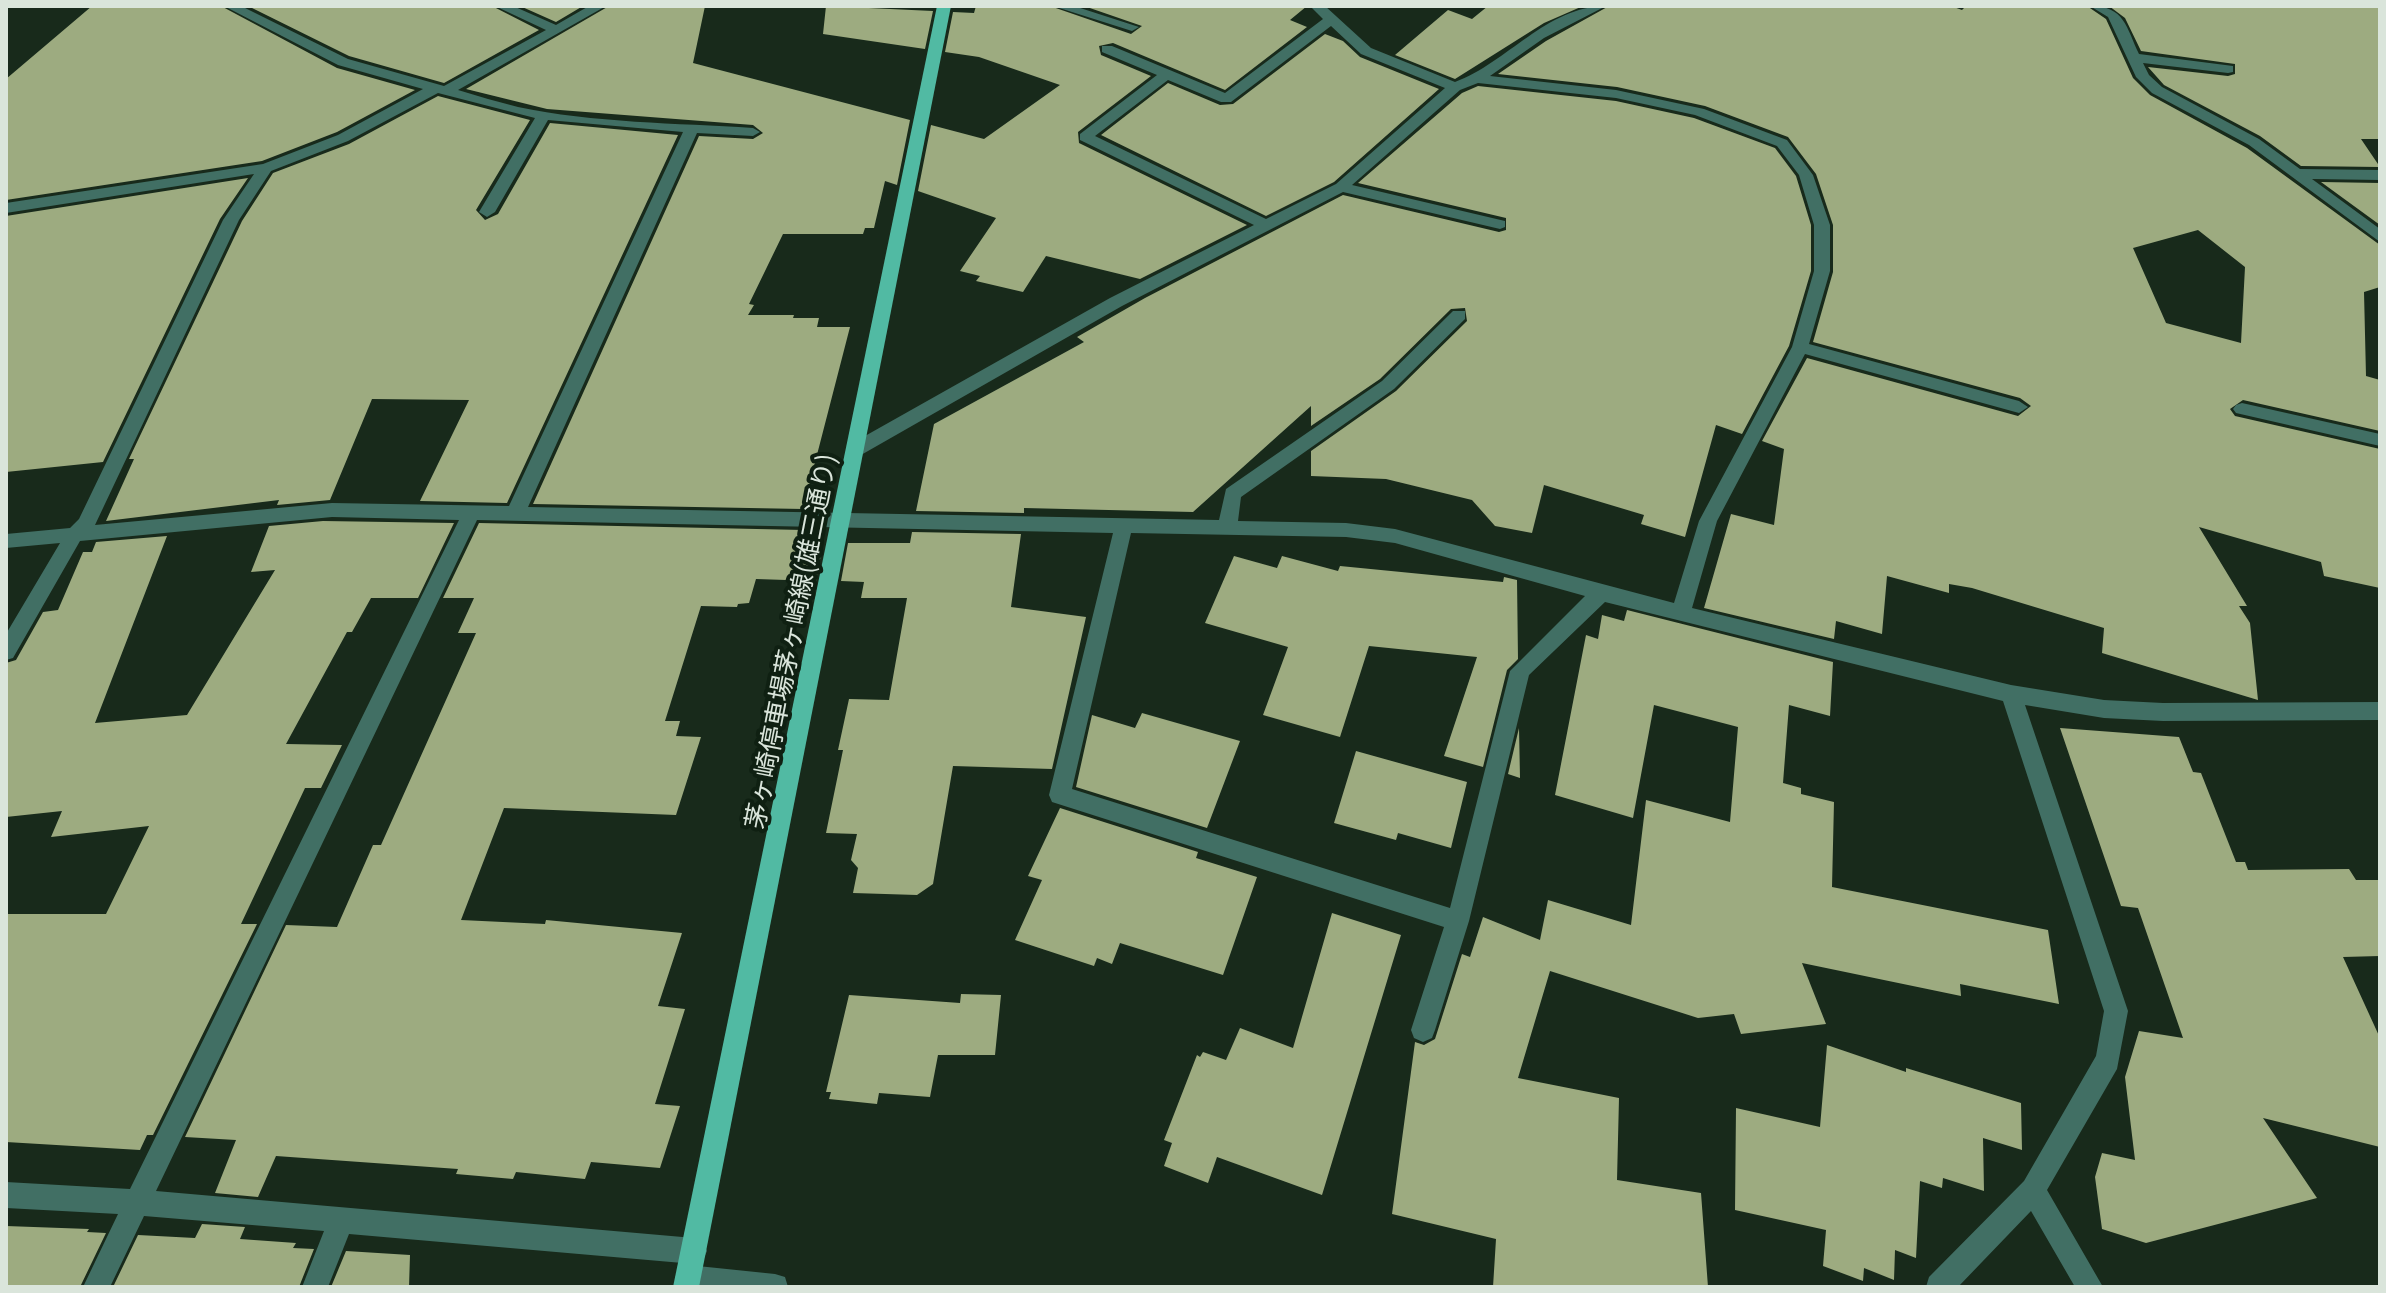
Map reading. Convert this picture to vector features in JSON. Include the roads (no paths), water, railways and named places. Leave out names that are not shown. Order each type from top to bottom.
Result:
[{"type":"main road","name":"茅ヶ崎停車場茅ヶ崎線(雄三通り)","points":[[687,1282],[944,6]]},
{"type":"street","points":[[231,6],[343,62],[439,91],[581,121],[753,132]]},
{"type":"street","points":[[502,6],[557,30]]},
{"type":"street","points":[[6,208],[266,168],[343,138],[599,6]]},
{"type":"street","points":[[1060,6],[1132,27]]},
{"type":"street","points":[[1317,6],[1366,51],[1455,87]]},
{"type":"street","points":[[855,450],[1116,302],[1341,187],[1455,87],[1477,79],[1539,35],[1599,6]]},
{"type":"street","points":[[2097,6],[2114,15],[2143,77],[2157,90],[2254,142],[2380,237]]},
{"type":"street","points":[[1107,49],[1226,99],[1330,20]]},
{"type":"street","points":[[2135,58],[2228,69]]},
{"type":"street","points":[[1167,74],[1085,137],[1266,225]]},
{"type":"street","points":[[1477,79],[1644,100],[1699,112],[1782,143],[1806,175],[1822,225],[1822,271],[1800,347],[1708,521],[1682,610]]},
{"type":"street","points":[[487,212],[544,115]]},
{"type":"street","points":[[516,512],[693,126]]},
{"type":"street","points":[[6,652],[75,534],[86,524],[231,220],[266,168]]},
{"type":"street","points":[[2299,174],[2380,175]]},
{"type":"street","points":[[1341,187],[1500,224]]},
{"type":"street","points":[[1228,527],[1232,494],[1388,385],[1459,315]]},
{"type":"street","points":[[1800,347],[2019,407]]},
{"type":"street","points":[[2242,409],[2380,440]]},
{"type":"street","points":[[6,541],[332,510],[1346,530],[1395,536],[1601,593],[1682,610],[2011,694],[2104,709],[2163,712],[2380,711]]},
{"type":"street","points":[[96,1287],[472,512]]},
{"type":"street","points":[[1124,524],[1060,795],[1458,921]]},
{"type":"street","points":[[1423,1030],[1458,921],[1520,671],[1601,593]]},
{"type":"street","points":[[1939,1287],[2033,1190],[2108,1060],[2116,1011],[2011,694]]},
{"type":"street","points":[[2033,1190],[2090,1287]]},
{"type":"street","points":[[6,1195],[138,1202],[694,1251]]},
{"type":"street","points":[[315,1287],[342,1219]]},
{"type":"street","points":[[687,1282],[775,1287]]}]
